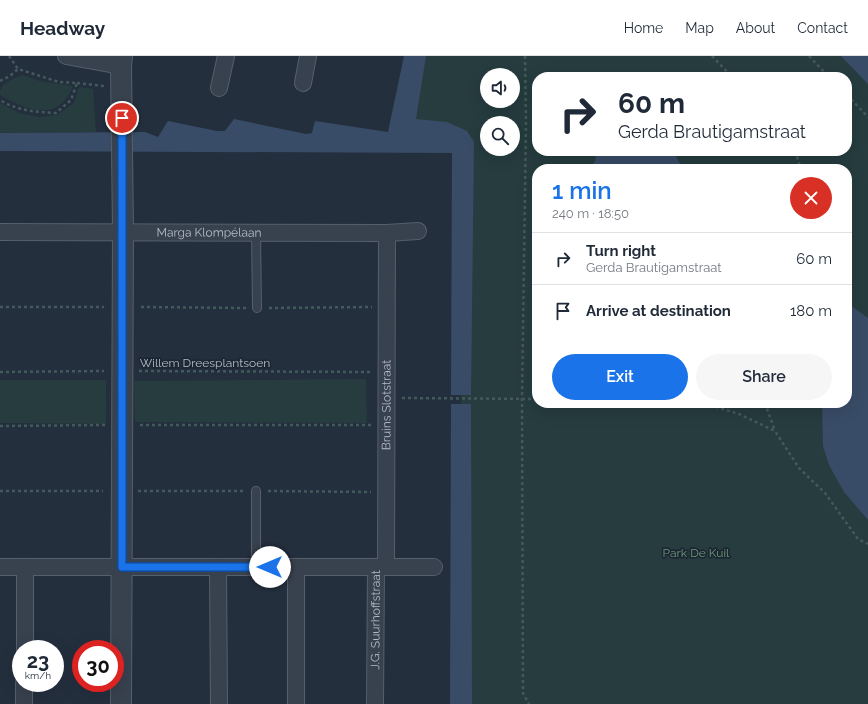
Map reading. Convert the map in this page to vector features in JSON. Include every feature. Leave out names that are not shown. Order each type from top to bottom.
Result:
[{"type":"street","points":[[66,56],[121,61],[123,159],[122,704]]},
{"type":"street","points":[[219,88],[226,56]]},
{"type":"street","points":[[303,83],[308,56]]},
{"type":"street","name":"Marga Klompélaan","points":[[0,232],[387,233],[418,231]]},
{"type":"street","name":"Bruins Slotstraat","points":[[376,567],[386,567],[387,233]]},
{"type":"street","name":"J.G. Suurhoffstraat","points":[[0,567],[376,567],[375,704]]},
{"type":"street","points":[[24,640],[25,567]]},
{"type":"street","points":[[218,567],[219,704]]},
{"type":"street","points":[[296,567],[296,704]]},
{"type":"street","points":[[376,567],[434,567]]},
{"type":"street","points":[[24,692],[24,704]]},
{"type":"lane","points":[[256,232],[257,308]]},
{"type":"lane","points":[[256,491],[256,567]]},
{"type":"path","points":[[8,56],[18,69],[59,82],[121,88]]},
{"type":"path","points":[[525,56],[526,123],[522,399],[523,693],[529,704]]},
{"type":"path","points":[[712,56],[727,72]]},
{"type":"path","points":[[809,56],[824,72]]},
{"type":"path","points":[[0,81],[10,76],[18,69]]},
{"type":"path","points":[[0,100],[9,106],[30,112],[56,113],[72,100],[76,83]]},
{"type":"path","points":[[852,101],[868,117]]},
{"type":"path","points":[[0,307],[387,307]]},
{"type":"path","name":"Willem Dreesplantsoen","points":[[0,372],[387,372]]},
{"type":"path","points":[[387,398],[442,400],[532,400]]},
{"type":"path","points":[[720,408],[739,414],[775,431]]},
{"type":"path","points":[[767,408],[775,431],[799,468],[825,493],[858,539],[868,544]]},
{"type":"path","points":[[0,426],[386,425]]},
{"type":"path","points":[[0,491],[386,492]]},
{"type":"green space","name":"Park De Kuil","points":[[414,56],[868,56],[868,704],[460,704],[462,143],[400,127]]},
{"type":"green space","points":[[22,75],[40,81],[73,86],[67,98],[59,105],[51,109],[31,109],[21,106],[0,95],[4,84]]},
{"type":"green space","points":[[79,87],[93,89],[96,132],[0,133],[0,103],[19,113],[40,117],[57,115],[74,103]]},
{"type":"green space","points":[[366,379],[367,423],[135,422],[134,381]]},
{"type":"green space","points":[[0,380],[106,380],[106,424],[0,423]]},
{"type":"water","points":[[404,56],[426,56],[416,119],[447,122],[467,131],[474,142],[471,395],[451,395],[452,153],[0,151],[0,133],[145,132],[158,137],[168,121],[217,131],[225,131],[234,119],[306,134],[312,133],[315,121],[388,132]]},
{"type":"water","points":[[841,56],[868,56],[868,84]]},
{"type":"water","points":[[596,156],[676,156],[680,164],[593,164]]},
{"type":"water","points":[[852,307],[868,318],[868,520],[844,492],[829,465],[823,446],[822,408],[852,408]]},
{"type":"water","points":[[451,404],[471,404],[472,704],[450,704]]},
{"type":"route","points":[[122,118],[122,567],[270,567]]}]
